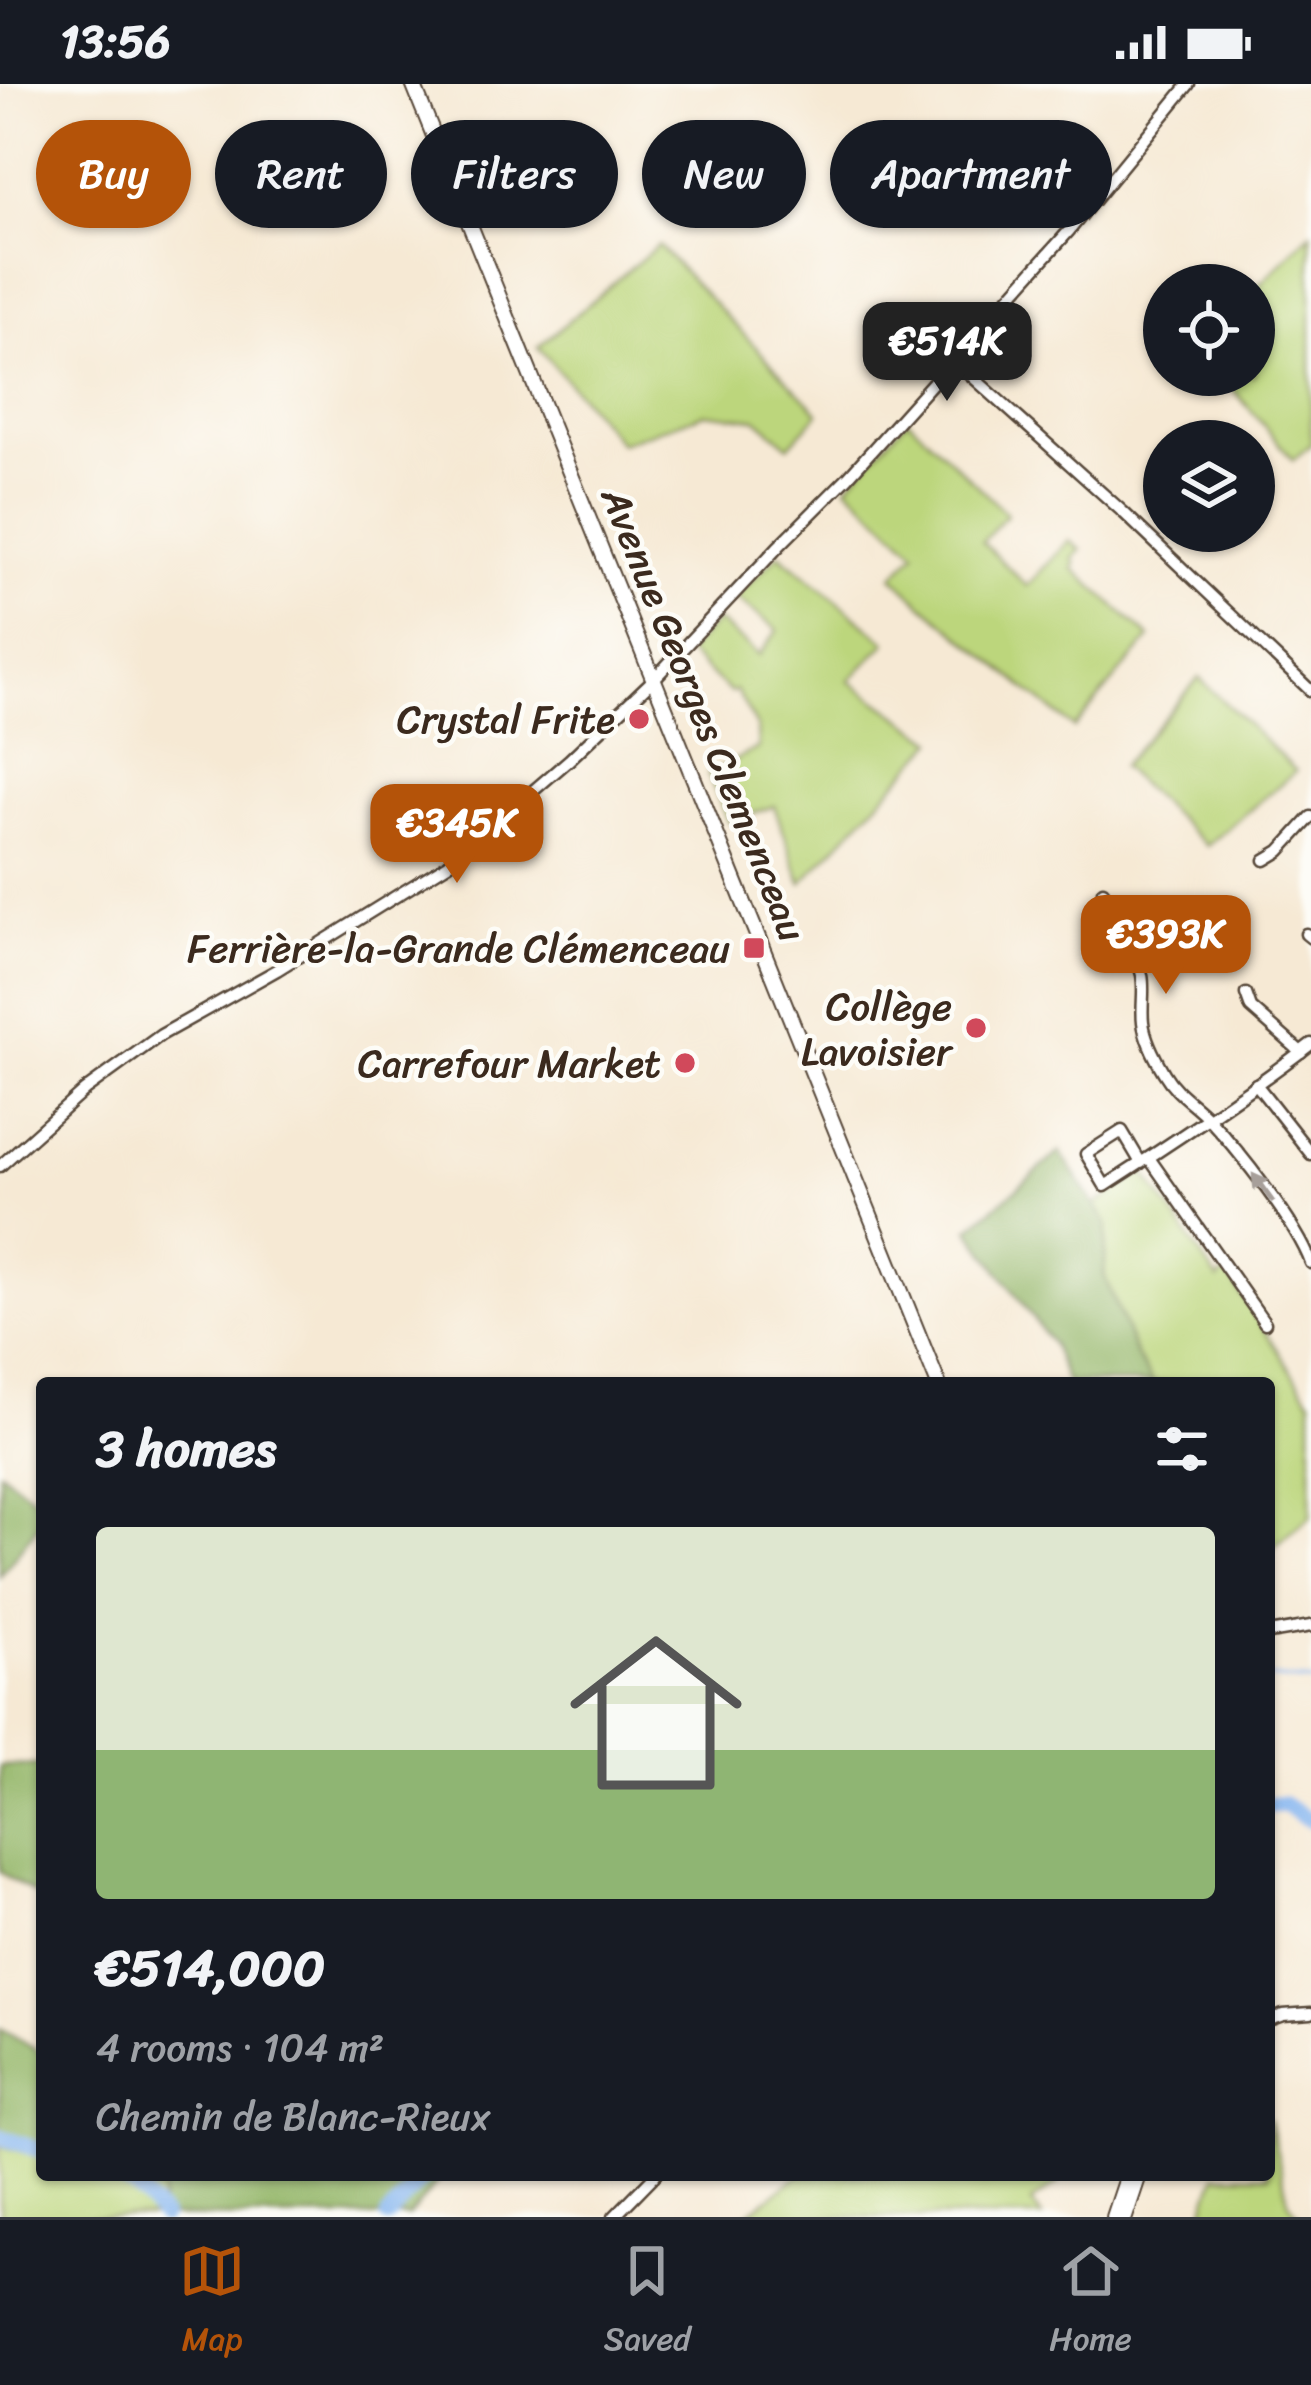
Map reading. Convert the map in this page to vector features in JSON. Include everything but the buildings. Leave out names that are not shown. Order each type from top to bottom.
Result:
[{"type":"main road","name":"Avenue Georges Clemenceau","points":[[413,84],[936,1377]]},
{"type":"main road","points":[[1114,2217],[1126,2181]]},
{"type":"main road","points":[[1125,2217],[1137,2181]]},
{"type":"street","points":[[0,1166],[85,1090],[161,1035],[448,864],[569,760],[654,680],[955,361],[1189,84]]},
{"type":"street","points":[[955,361],[1311,691]]},
{"type":"street","points":[[1265,860],[1280,851],[1311,817]]},
{"type":"street","points":[[1103,891],[1143,979],[1143,1026],[1153,1052],[1181,1097],[1208,1118],[1279,1210],[1311,1263]]},
{"type":"street","points":[[1246,994],[1252,1008],[1306,1048],[1208,1118],[1145,1160],[1105,1186],[1086,1154],[1122,1131],[1145,1160],[1216,1251],[1265,1323]]},
{"type":"street","points":[[1256,1084],[1311,1154]]},
{"type":"street","points":[[1275,1632],[1311,1626]]},
{"type":"street","points":[[1275,2018],[1311,2013]]},
{"type":"street","points":[[614,2217],[649,2181]]},
{"type":"green space","points":[[1311,233],[1311,444],[1293,460],[1275,439],[1275,420],[1259,420],[1239,396],[1275,396],[1275,270]]},
{"type":"green space","points":[[658,245],[819,413],[789,446],[757,419],[705,413],[620,443],[538,347]]},
{"type":"green space","points":[[908,419],[1007,514],[982,542],[1027,586],[1069,541],[1081,550],[1073,559],[1073,568],[1150,638],[1074,728],[893,576],[916,552],[847,486]]},
{"type":"green space","points":[[779,554],[887,642],[849,681],[935,741],[802,883],[774,806],[729,822],[708,774],[758,748],[757,727],[736,690],[731,693],[687,653],[717,621],[759,655],[778,630],[735,598]]},
{"type":"green space","points":[[1199,678],[1296,771],[1207,846],[1121,767]]},
{"type":"green space","points":[[1060,1152],[1107,1224],[1104,1275],[1149,1377],[1065,1377],[1051,1343],[969,1229]]},
{"type":"green space","points":[[1144,1172],[1218,1280],[1226,1272],[1311,1400],[1311,1516],[1275,1546],[1275,1377],[1149,1377],[1104,1275],[1107,1224],[1095,1205]]},
{"type":"green space","points":[[0,1471],[36,1499],[36,1528],[0,1576]]},
{"type":"green space","points":[[36,1765],[36,1895],[0,1872],[0,1766]]},
{"type":"green space","points":[[0,2029],[36,2050],[36,2155],[0,2145]]},
{"type":"green space","points":[[1275,2144],[1288,2200],[1299,2217],[1202,2217],[1214,2181],[1275,2181]]},
{"type":"green space","points":[[0,2145],[36,2155],[36,2181],[127,2181],[163,2191],[158,2217],[0,2217]]},
{"type":"green space","points":[[127,2181],[438,2181],[409,2217],[158,2217],[163,2191]]},
{"type":"green space","points":[[792,2181],[1058,2184],[1031,2202],[1042,2217],[743,2217]]},
{"type":"waterway","points":[[1275,1679],[1311,1682]]},
{"type":"waterway","points":[[1275,1805],[1283,1804],[1311,1821]]},
{"type":"waterway","points":[[0,2137],[36,2149]]},
{"type":"waterway","points":[[122,2181],[135,2187],[162,2217]]},
{"type":"waterway","points":[[388,2217],[420,2181]]},
{"type":"place","name":"Crystal Frite","points":[[639,719]]},
{"type":"place","name":"Ferrière-la-Grande Clémenceau","points":[[754,948]]},
{"type":"place","name":"Collège Lavoisier","points":[[976,1028]]},
{"type":"place","name":"Carrefour Market","points":[[685,1063]]}]
